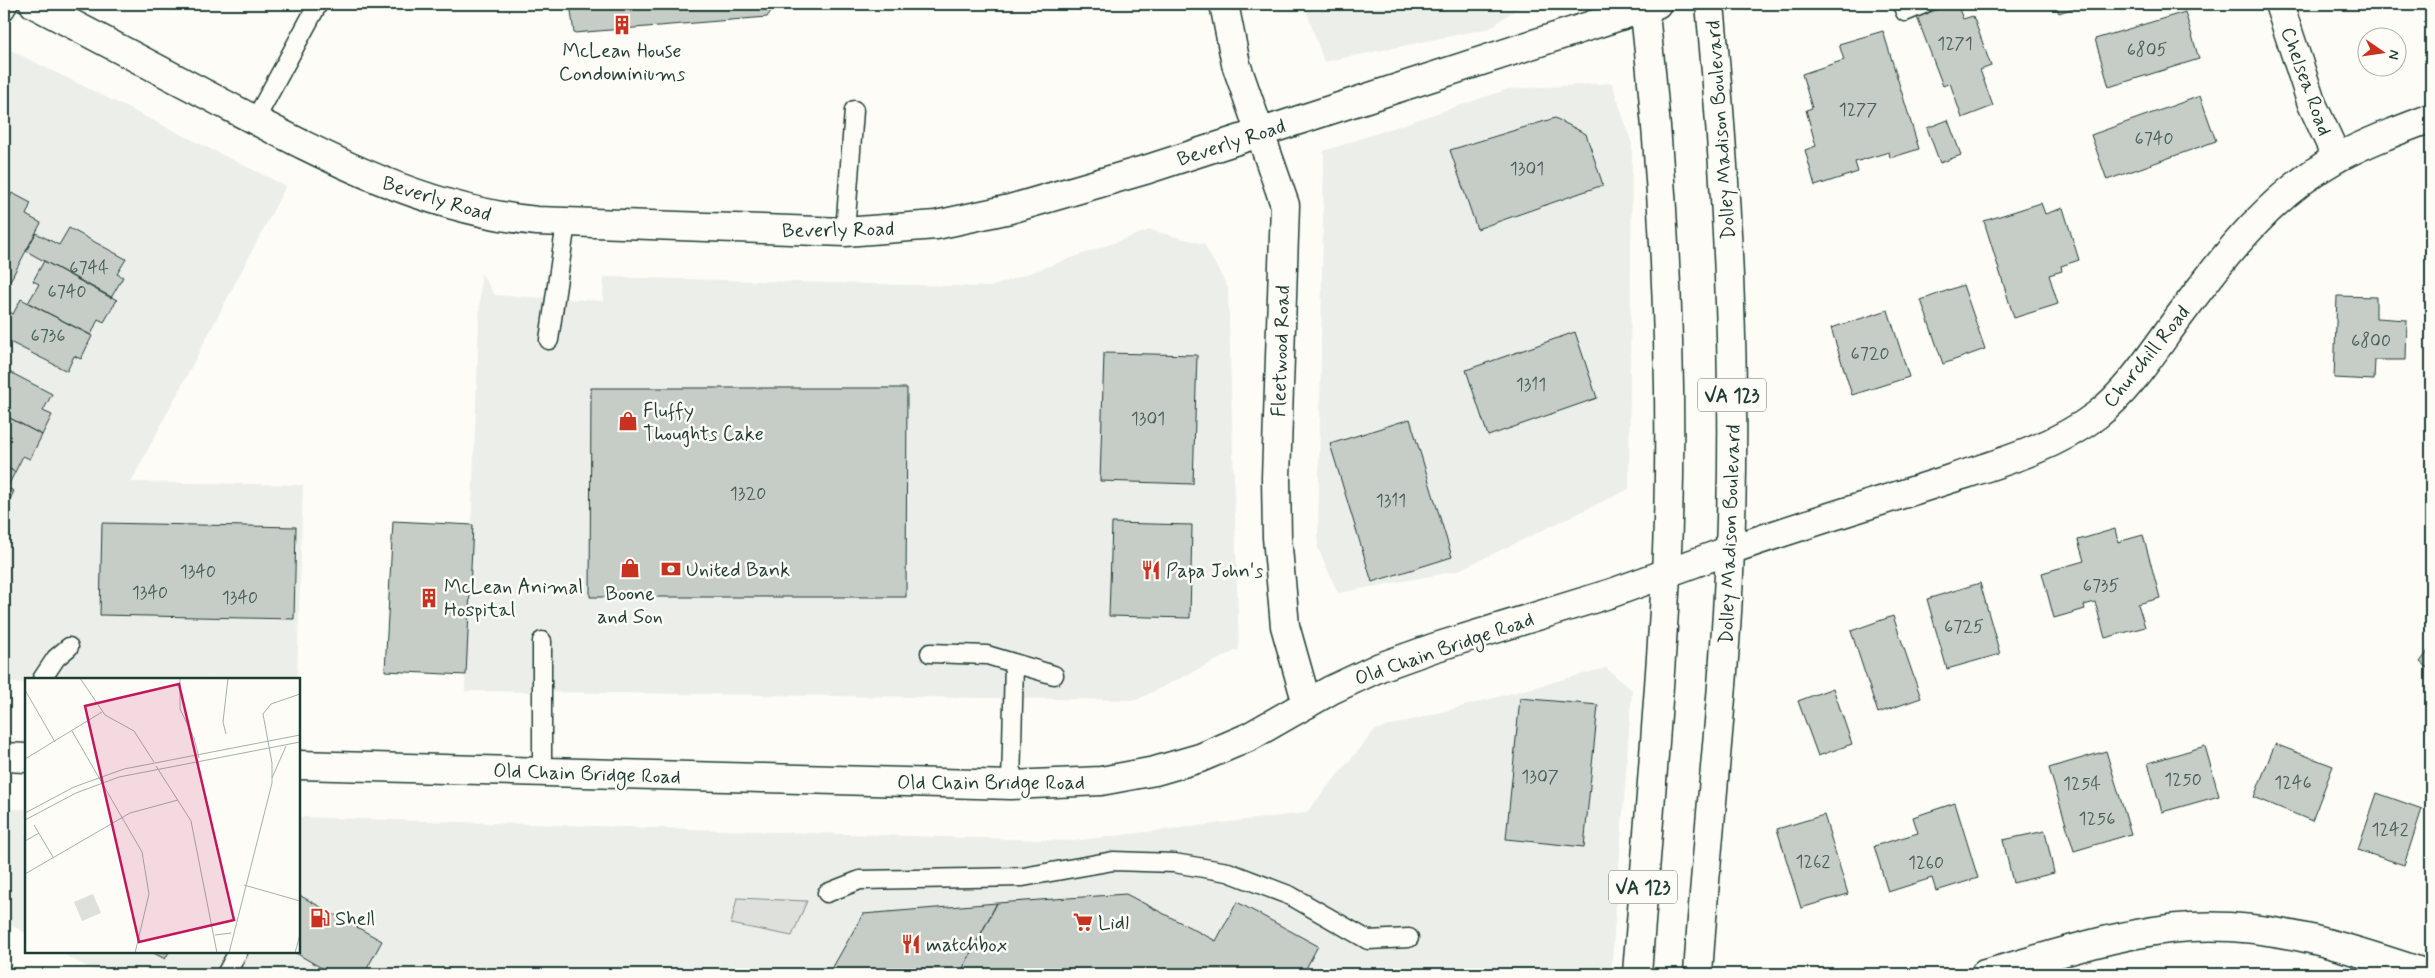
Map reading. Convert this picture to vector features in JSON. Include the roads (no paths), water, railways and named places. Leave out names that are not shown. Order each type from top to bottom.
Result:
[{"type":"street","name":"Beverly Road","points":[[34,4],[255,120],[370,177],[454,207],[510,218],[566,222],[845,232],[936,225],[1010,209],[1260,133],[1373,94],[1648,5]]},
{"type":"street","name":"Fleetwood Road","points":[[1224,4],[1236,64],[1285,205],[1276,478],[1277,537],[1285,626],[1307,704]]},
{"type":"street","name":"Dolley Madison Boulevard","points":[[1698,974],[1726,642],[1732,436],[1729,250],[1710,4]]},
{"type":"street","name":"Chelsea Road","points":[[2278,4],[2309,96],[2337,158]]},
{"type":"street","name":"VA 123","points":[[1637,974],[1666,574],[1668,482],[1667,360],[1660,179],[1648,5]]},
{"type":"street","name":"Churchill Road","points":[[1730,550],[2010,459],[2081,426],[2099,414],[2132,378],[2243,236],[2286,193],[2337,158],[2370,142],[2431,118]]},
{"type":"street","name":"Old Chain Bridge Road","points":[[300,765],[1011,786],[1072,784],[1155,771],[1225,749],[1354,678],[1407,657],[1612,593],[1730,550]]},
{"type":"street","points":[[1985,974],[2134,935],[2192,927],[2253,928],[2300,936],[2359,951],[2427,974]]},
{"type":"lane","points":[[4,12],[9,4]]},
{"type":"lane","points":[[255,120],[318,4]]},
{"type":"lane","points":[[1902,4],[1905,12],[1924,4]]},
{"type":"lane","points":[[845,232],[854,110]]},
{"type":"lane","points":[[549,340],[566,222]]},
{"type":"lane","points":[[542,641],[542,772]]},
{"type":"lane","points":[[43,678],[56,658],[69,647]]},
{"type":"lane","points":[[930,653],[987,655],[1054,675]]},
{"type":"lane","points":[[1011,786],[1014,663]]},
{"type":"lane","points":[[826,893],[860,880],[1023,877],[1113,861],[1174,863],[1228,872],[1291,896],[1368,940],[1409,938]]},
{"type":"lane","points":[[226,974],[237,953]]},
{"type":"place","name":"McLean House Condominiums","points":[[622,25]]},
{"type":"place","name":"Fluffy Thoughts Cake","points":[[628,421]]},
{"type":"place","name":"Boone and Son","points":[[630,568]]},
{"type":"place","name":"United Bank","points":[[671,569]]},
{"type":"place","name":"Papa John's","points":[[1151,570]]},
{"type":"place","name":"McLean Animal Hospital","points":[[429,598]]},
{"type":"place","name":"Shell","points":[[320,918]]},
{"type":"place","name":"Lidl","points":[[1083,922]]},
{"type":"place","name":"matchbox","points":[[911,944]]}]
